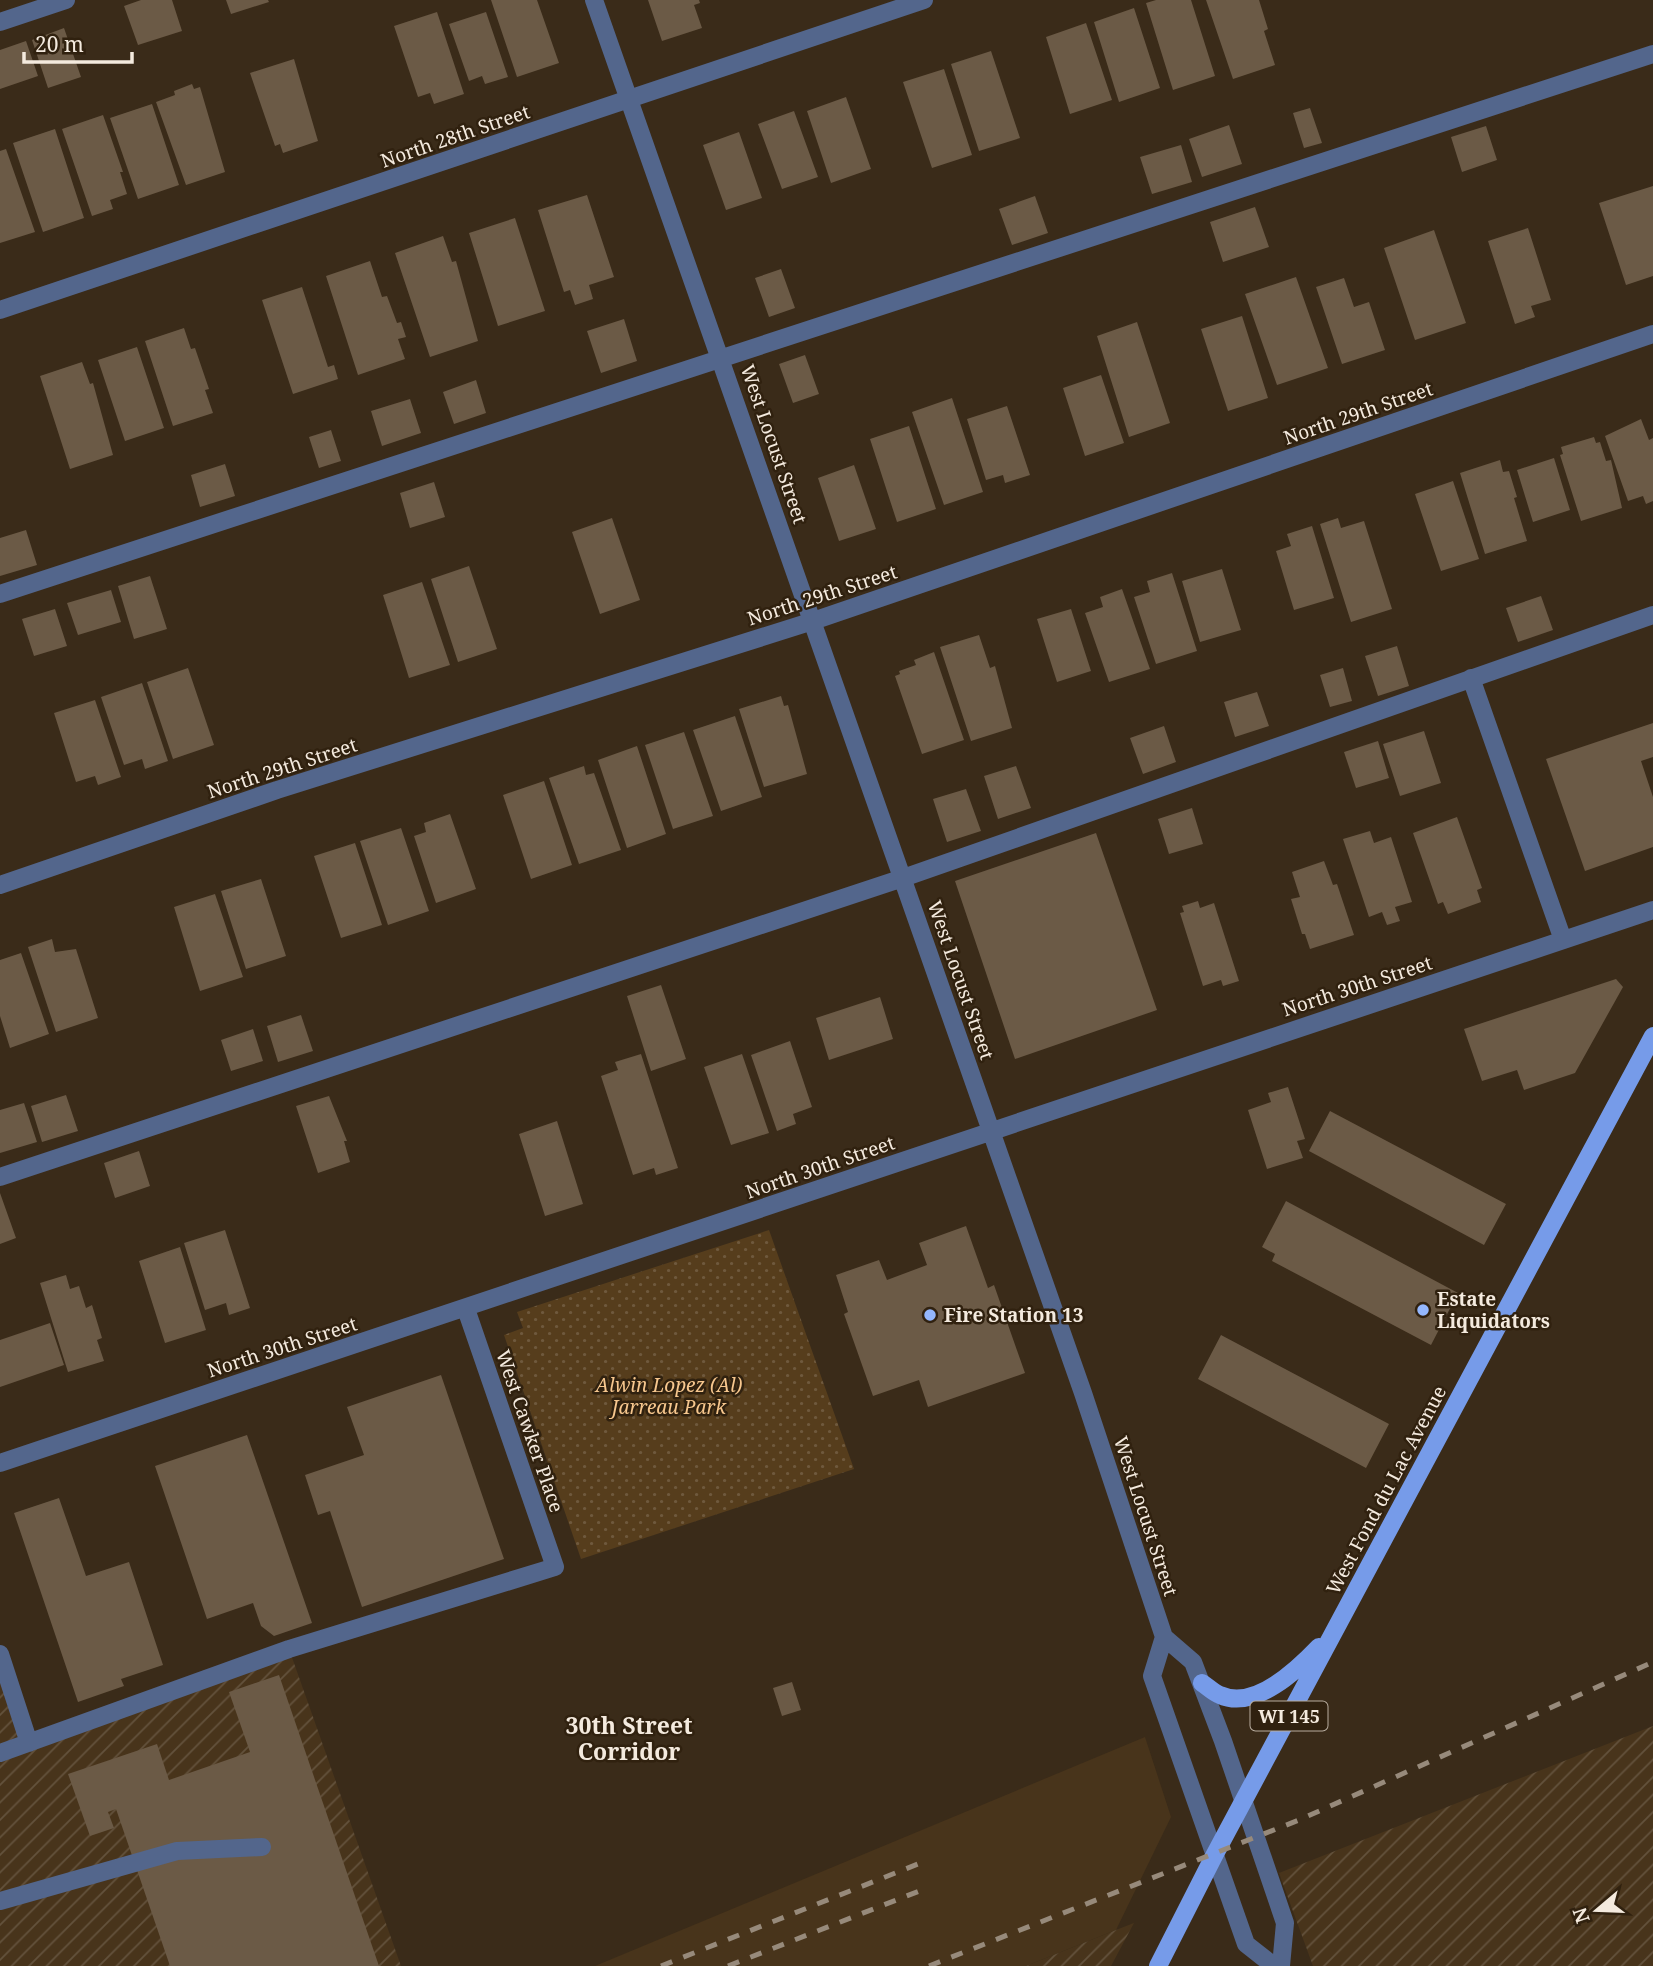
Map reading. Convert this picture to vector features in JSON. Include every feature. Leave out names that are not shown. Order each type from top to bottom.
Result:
[{"type":"main road","name":"West Fond du Lac Avenue","points":[[1158,1966],[1215,1854],[1653,1036]]},
{"type":"main road","points":[[1202,1683],[1223,1697],[1247,1696],[1268,1689],[1292,1675],[1336,1629]]},
{"type":"street","points":[[0,22],[66,0]]},
{"type":"street","name":"West Locust Street","points":[[594,0],[722,357],[991,1129],[1164,1637]]},
{"type":"street","name":"North 28th Street","points":[[0,310],[924,0]]},
{"type":"street","points":[[0,594],[1653,54]]},
{"type":"street","name":"North 29th Street","points":[[0,885],[277,790],[813,621],[1653,334]]},
{"type":"street","points":[[0,1177],[903,878],[1653,615]]},
{"type":"street","points":[[1471,678],[1563,940]]},
{"type":"street","name":"North 30th Street","points":[[0,1463],[466,1309],[991,1129],[1653,910]]},
{"type":"street","name":"West Cawker Place","points":[[29,1743],[289,1649],[555,1567],[466,1309]]},
{"type":"street","points":[[1274,1966],[1246,1944],[1152,1676],[1164,1637],[1193,1662],[1202,1683],[1284,1923],[1281,1966]]},
{"type":"street","points":[[0,1654],[29,1743],[0,1753]]},
{"type":"street","points":[[0,1901],[177,1851],[262,1847]]},
{"type":"shaded area","points":[[289,1649],[401,1966],[0,1966],[0,1654],[29,1743]]},
{"type":"shaded area","points":[[1653,1726],[1653,1966],[1313,1966],[1279,1873]]},
{"type":"shaded area","points":[[1145,1737],[1171,1817],[1116,1930],[1026,1966],[595,1966]]},
{"type":"shaded area","points":[[1134,1923],[1111,1966],[1026,1966],[1116,1930]]},
{"type":"green space","name":"Alwin Lopez (Al) Jarreau Park","points":[[769,1230],[854,1469],[581,1559],[504,1335],[523,1328],[517,1312]]},
{"type":"building","points":[[141,0],[172,0],[182,31],[138,45],[124,6]]},
{"type":"building","points":[[226,0],[268,0],[269,2],[231,14]]},
{"type":"building","points":[[491,0],[537,0],[559,63],[517,77]]},
{"type":"building","points":[[648,0],[699,0],[700,3],[694,5],[702,28],[662,41]]},
{"type":"building","points":[[1156,0],[1191,0],[1215,76],[1173,90],[1146,3]]},
{"type":"building","points":[[1206,0],[1259,0],[1268,29],[1264,31],[1275,65],[1233,79]]},
{"type":"building","points":[[1134,8],[1160,88],[1119,102],[1094,22]]},
{"type":"building","points":[[437,12],[464,94],[434,104],[430,93],[418,97],[394,26]]},
{"type":"building","points":[[486,12],[508,77],[485,84],[482,76],[469,81],[449,24]]},
{"type":"building","points":[[1086,23],[1112,100],[1070,114],[1046,37]]},
{"type":"building","points":[[64,28],[81,77],[48,88],[32,40]]},
{"type":"building","points":[[26,41],[38,76],[0,89],[0,50]]},
{"type":"building","points":[[991,51],[1020,138],[979,151],[951,64]]},
{"type":"building","points":[[294,59],[318,141],[283,153],[280,144],[275,146],[250,73]]},
{"type":"building","points":[[944,69],[972,155],[932,168],[903,82]]},
{"type":"building","points":[[192,84],[194,89],[200,87],[225,172],[186,185],[156,102],[175,95],[174,91]]},
{"type":"building","points":[[846,97],[871,169],[831,183],[807,111]]},
{"type":"building","points":[[152,104],[179,185],[138,199],[110,118]]},
{"type":"building","points":[[1310,108],[1322,143],[1304,148],[1293,113]]},
{"type":"building","points":[[794,111],[818,177],[782,189],[758,124]]},
{"type":"building","points":[[103,115],[123,172],[120,172],[127,194],[110,200],[113,209],[92,216],[62,129]]},
{"type":"building","points":[[1229,125],[1242,164],[1202,177],[1189,139]]},
{"type":"building","points":[[1486,126],[1497,160],[1462,172],[1451,137]]},
{"type":"building","points":[[55,129],[84,218],[43,232],[13,143]]},
{"type":"building","points":[[739,132],[762,198],[726,210],[703,145]]},
{"type":"building","points":[[1181,145],[1192,182],[1152,194],[1140,157]]},
{"type":"building","points":[[6,149],[35,232],[0,243],[0,151]]},
{"type":"building","points":[[1653,186],[1653,276],[1626,285],[1599,203]]},
{"type":"building","points":[[587,195],[614,277],[589,285],[593,299],[575,305],[570,290],[564,292],[538,210]]},
{"type":"building","points":[[1035,196],[1048,233],[1012,245],[999,209]]},
{"type":"building","points":[[1255,207],[1269,247],[1223,262],[1210,222]]},
{"type":"building","points":[[515,218],[545,311],[498,326],[469,233]]},
{"type":"building","points":[[1528,228],[1551,300],[1531,306],[1535,317],[1515,324],[1488,241]]},
{"type":"building","points":[[1434,230],[1466,323],[1415,340],[1384,248]]},
{"type":"building","points":[[443,236],[452,262],[456,261],[478,341],[430,357],[395,253]]},
{"type":"building","points":[[370,261],[382,297],[387,296],[397,323],[401,322],[406,337],[398,339],[405,359],[358,375],[326,276]]},
{"type":"building","points":[[781,269],[795,308],[769,317],[755,278]]},
{"type":"building","points":[[1296,277],[1328,368],[1277,385],[1245,294]]},
{"type":"building","points":[[1344,278],[1354,307],[1369,302],[1385,350],[1342,364],[1316,287]]},
{"type":"building","points":[[302,287],[328,367],[334,365],[338,379],[293,394],[262,300]]},
{"type":"building","points":[[1242,316],[1268,398],[1228,411],[1201,329]]},
{"type":"building","points":[[624,319],[637,361],[601,373],[587,331]]},
{"type":"building","points":[[1137,322],[1170,423],[1129,437],[1097,336]]},
{"type":"building","points":[[184,328],[191,349],[195,348],[209,389],[205,390],[213,413],[173,426],[145,341]]},
{"type":"building","points":[[137,347],[164,428],[125,441],[98,360]]},
{"type":"building","points":[[805,355],[819,394],[793,403],[779,364]]},
{"type":"building","points":[[82,362],[90,384],[93,383],[113,455],[70,469],[40,376]]},
{"type":"building","points":[[1101,375],[1124,443],[1085,456],[1063,388]]},
{"type":"building","points":[[476,380],[486,413],[454,424],[443,392]]},
{"type":"building","points":[[952,398],[983,492],[944,505],[912,412]]},
{"type":"building","points":[[410,399],[421,433],[382,446],[371,411]]},
{"type":"building","points":[[1007,406],[1030,475],[1005,483],[1003,475],[986,480],[967,419]]},
{"type":"building","points":[[1641,419],[1649,440],[1653,438],[1653,501],[1646,504],[1643,496],[1628,501],[1605,436]]},
{"type":"building","points":[[909,426],[936,509],[897,522],[870,439]]},
{"type":"building","points":[[331,430],[341,461],[319,468],[309,437]]},
{"type":"building","points":[[1594,437],[1596,443],[1600,442],[1606,461],[1611,460],[1622,508],[1581,521],[1560,455],[1563,454],[1561,447]]},
{"type":"building","points":[[1554,458],[1570,510],[1533,522],[1517,470]]},
{"type":"building","points":[[1500,460],[1503,472],[1509,471],[1527,541],[1485,554],[1460,473]]},
{"type":"building","points":[[225,464],[235,496],[200,507],[191,475]]},
{"type":"building","points":[[854,465],[876,529],[839,541],[818,478]]},
{"type":"building","points":[[1453,481],[1479,559],[1441,571],[1415,494]]},
{"type":"building","points":[[434,482],[445,517],[410,528],[400,493]]},
{"type":"building","points":[[612,518],[640,600],[600,614],[572,532]]},
{"type":"building","points":[[1338,518],[1341,528],[1364,521],[1392,609],[1351,622],[1320,524]]},
{"type":"building","points":[[1312,526],[1334,598],[1294,610],[1276,551],[1291,546],[1287,534]]},
{"type":"building","points":[[26,530],[37,565],[0,576],[0,538]]},
{"type":"building","points":[[469,566],[497,649],[458,662],[431,579]]},
{"type":"building","points":[[1222,569],[1241,630],[1200,642],[1182,581]]},
{"type":"building","points":[[1172,573],[1197,651],[1156,664],[1134,597],[1150,592],[1147,581]]},
{"type":"building","points":[[150,576],[167,629],[134,639],[118,586]]},
{"type":"building","points":[[422,582],[450,665],[409,678],[383,595]]},
{"type":"building","points":[[1122,589],[1150,669],[1109,682],[1085,613],[1103,607],[1100,597]]},
{"type":"building","points":[[111,590],[121,622],[78,635],[67,603]]},
{"type":"building","points":[[1541,596],[1553,630],[1518,642],[1506,608]]},
{"type":"building","points":[[55,609],[67,646],[34,656],[22,619]]},
{"type":"building","points":[[1071,609],[1091,671],[1057,682],[1037,619]]},
{"type":"building","points":[[979,635],[990,668],[995,666],[1012,728],[971,741],[940,647]]},
{"type":"building","points":[[1397,646],[1409,686],[1378,696],[1365,656]]},
{"type":"building","points":[[934,652],[964,740],[922,754],[895,676],[900,674],[899,671],[916,665],[914,660]]},
{"type":"building","points":[[188,668],[214,745],[173,759],[147,682]]},
{"type":"building","points":[[1343,668],[1352,701],[1330,707],[1320,675]]},
{"type":"building","points":[[142,683],[168,761],[145,769],[142,759],[124,765],[101,697]]},
{"type":"building","points":[[1257,692],[1269,726],[1235,737],[1224,702]]},
{"type":"building","points":[[781,696],[784,706],[788,705],[807,774],[764,787],[739,709]]},
{"type":"building","points":[[95,700],[121,777],[98,785],[95,776],[76,782],[54,713]]},
{"type":"building","points":[[735,716],[762,797],[721,811],[693,730]]},
{"type":"building","points":[[1653,723],[1653,757],[1641,761],[1653,797],[1653,847],[1585,871],[1546,759]]},
{"type":"building","points":[[1164,726],[1176,762],[1143,774],[1130,738]]},
{"type":"building","points":[[1424,731],[1441,783],[1400,796],[1383,744]]},
{"type":"building","points":[[684,732],[713,816],[673,829],[645,745]]},
{"type":"building","points":[[1378,741],[1389,778],[1356,788],[1344,752]]},
{"type":"building","points":[[637,746],[666,834],[627,848],[598,760]]},
{"type":"building","points":[[584,766],[586,775],[594,773],[621,850],[579,864],[549,778]]},
{"type":"building","points":[[1016,766],[1031,808],[998,819],[984,776]]},
{"type":"building","points":[[544,781],[572,865],[531,879],[503,795]]},
{"type":"building","points":[[966,789],[981,831],[947,842],[933,799]]},
{"type":"building","points":[[1192,808],[1203,844],[1169,854],[1158,819]]},
{"type":"building","points":[[450,814],[476,889],[436,903],[414,836],[426,832],[424,823]]},
{"type":"building","points":[[1457,817],[1482,888],[1477,890],[1481,902],[1448,914],[1443,902],[1438,904],[1413,833]]},
{"type":"building","points":[[401,828],[429,911],[388,925],[360,841]]},
{"type":"building","points":[[1370,831],[1374,843],[1391,837],[1412,902],[1395,907],[1400,921],[1387,925],[1382,912],[1369,917],[1343,839]]},
{"type":"building","points":[[1096,833],[1157,1010],[1015,1059],[955,881]]},
{"type":"building","points":[[355,843],[382,925],[341,938],[314,856]]},
{"type":"building","points":[[1324,861],[1333,885],[1337,884],[1354,935],[1310,949],[1305,934],[1302,934],[1291,899],[1300,897],[1292,872]]},
{"type":"building","points":[[261,879],[286,956],[246,969],[221,891]]},
{"type":"building","points":[[215,894],[243,977],[200,991],[174,907]]},
{"type":"building","points":[[1198,901],[1200,908],[1214,903],[1239,981],[1223,986],[1221,980],[1203,986],[1180,913],[1184,912],[1182,906]]},
{"type":"building","points":[[52,939],[55,952],[76,949],[98,1018],[56,1032],[28,947]]},
{"type":"building","points":[[21,953],[49,1034],[10,1048],[0,1016],[0,960]]},
{"type":"building","points":[[1616,979],[1623,987],[1575,1073],[1524,1090],[1517,1070],[1482,1081],[1464,1029]]},
{"type":"building","points":[[661,985],[686,1059],[651,1071],[627,996]]},
{"type":"building","points":[[880,997],[893,1039],[829,1060],[816,1018]]},
{"type":"building","points":[[301,1015],[313,1051],[278,1062],[267,1026]]},
{"type":"building","points":[[253,1029],[263,1061],[231,1071],[221,1040]]},
{"type":"building","points":[[790,1041],[812,1107],[793,1114],[796,1124],[777,1131],[751,1055]]},
{"type":"building","points":[[641,1054],[678,1168],[656,1175],[654,1168],[633,1175],[601,1076],[618,1070],[615,1062]]},
{"type":"building","points":[[742,1054],[769,1133],[731,1145],[704,1067]]},
{"type":"building","points":[[1288,1087],[1305,1139],[1297,1141],[1303,1158],[1267,1169],[1248,1110],[1271,1102],[1268,1093]]},
{"type":"building","points":[[66,1095],[78,1131],[42,1142],[31,1106]]},
{"type":"building","points":[[329,1096],[347,1141],[344,1141],[350,1162],[318,1173],[296,1106]]},
{"type":"building","points":[[24,1103],[37,1142],[0,1153],[0,1110]]},
{"type":"building","points":[[1330,1111],[1506,1204],[1484,1245],[1309,1151]]},
{"type":"building","points":[[557,1121],[583,1204],[545,1216],[519,1134]]},
{"type":"building","points":[[139,1151],[150,1186],[115,1198],[104,1163]]},
{"type":"building","points":[[0,1193],[16,1238],[0,1244]]},
{"type":"building","points":[[1286,1201],[1458,1293],[1431,1345],[1272,1261],[1275,1254],[1262,1247]]},
{"type":"building","points":[[966,1226],[988,1288],[994,1285],[1025,1373],[928,1407],[919,1380],[873,1396],[844,1314],[848,1312],[836,1275],[879,1260],[887,1280],[927,1265],[919,1243]]},
{"type":"building","points":[[225,1230],[250,1308],[229,1315],[226,1303],[205,1310],[184,1243]]},
{"type":"building","points":[[180,1247],[206,1330],[165,1343],[139,1261]]},
{"type":"building","points":[[66,1275],[70,1289],[79,1286],[86,1308],[92,1305],[102,1338],[97,1340],[104,1361],[68,1372],[40,1283]]},
{"type":"building","points":[[50,1323],[64,1365],[0,1387],[0,1340]]},
{"type":"building","points":[[1221,1335],[1389,1424],[1366,1468],[1198,1379]]},
{"type":"building","points":[[441,1375],[504,1559],[362,1607],[330,1511],[318,1515],[305,1475],[364,1455],[347,1407]]},
{"type":"building","points":[[247,1435],[312,1623],[274,1636],[261,1626],[253,1603],[207,1619],[155,1466]]},
{"type":"building","points":[[59,1498],[86,1576],[129,1562],[163,1665],[121,1679],[124,1686],[78,1702],[14,1513]]},
{"type":"building","points":[[279,1675],[379,1966],[170,1966],[116,1809],[108,1812],[114,1828],[90,1836],[68,1774],[157,1744],[169,1780],[250,1752],[229,1692]]},
{"type":"building","points":[[792,1682],[801,1710],[782,1716],[773,1688]]},
{"type":"railway","points":[[929,1966],[1299,1820],[1653,1662]]},
{"type":"railway","points":[[661,1966],[918,1864]]},
{"type":"railway","points":[[728,1966],[927,1888]]},
{"type":"place","name":"Estate Liquidators","points":[[1423,1310]]},
{"type":"place","name":"Fire Station 13","points":[[930,1315]]},
{"type":"district","name":"30th Street Corridor","points":[[629,1738]]}]
